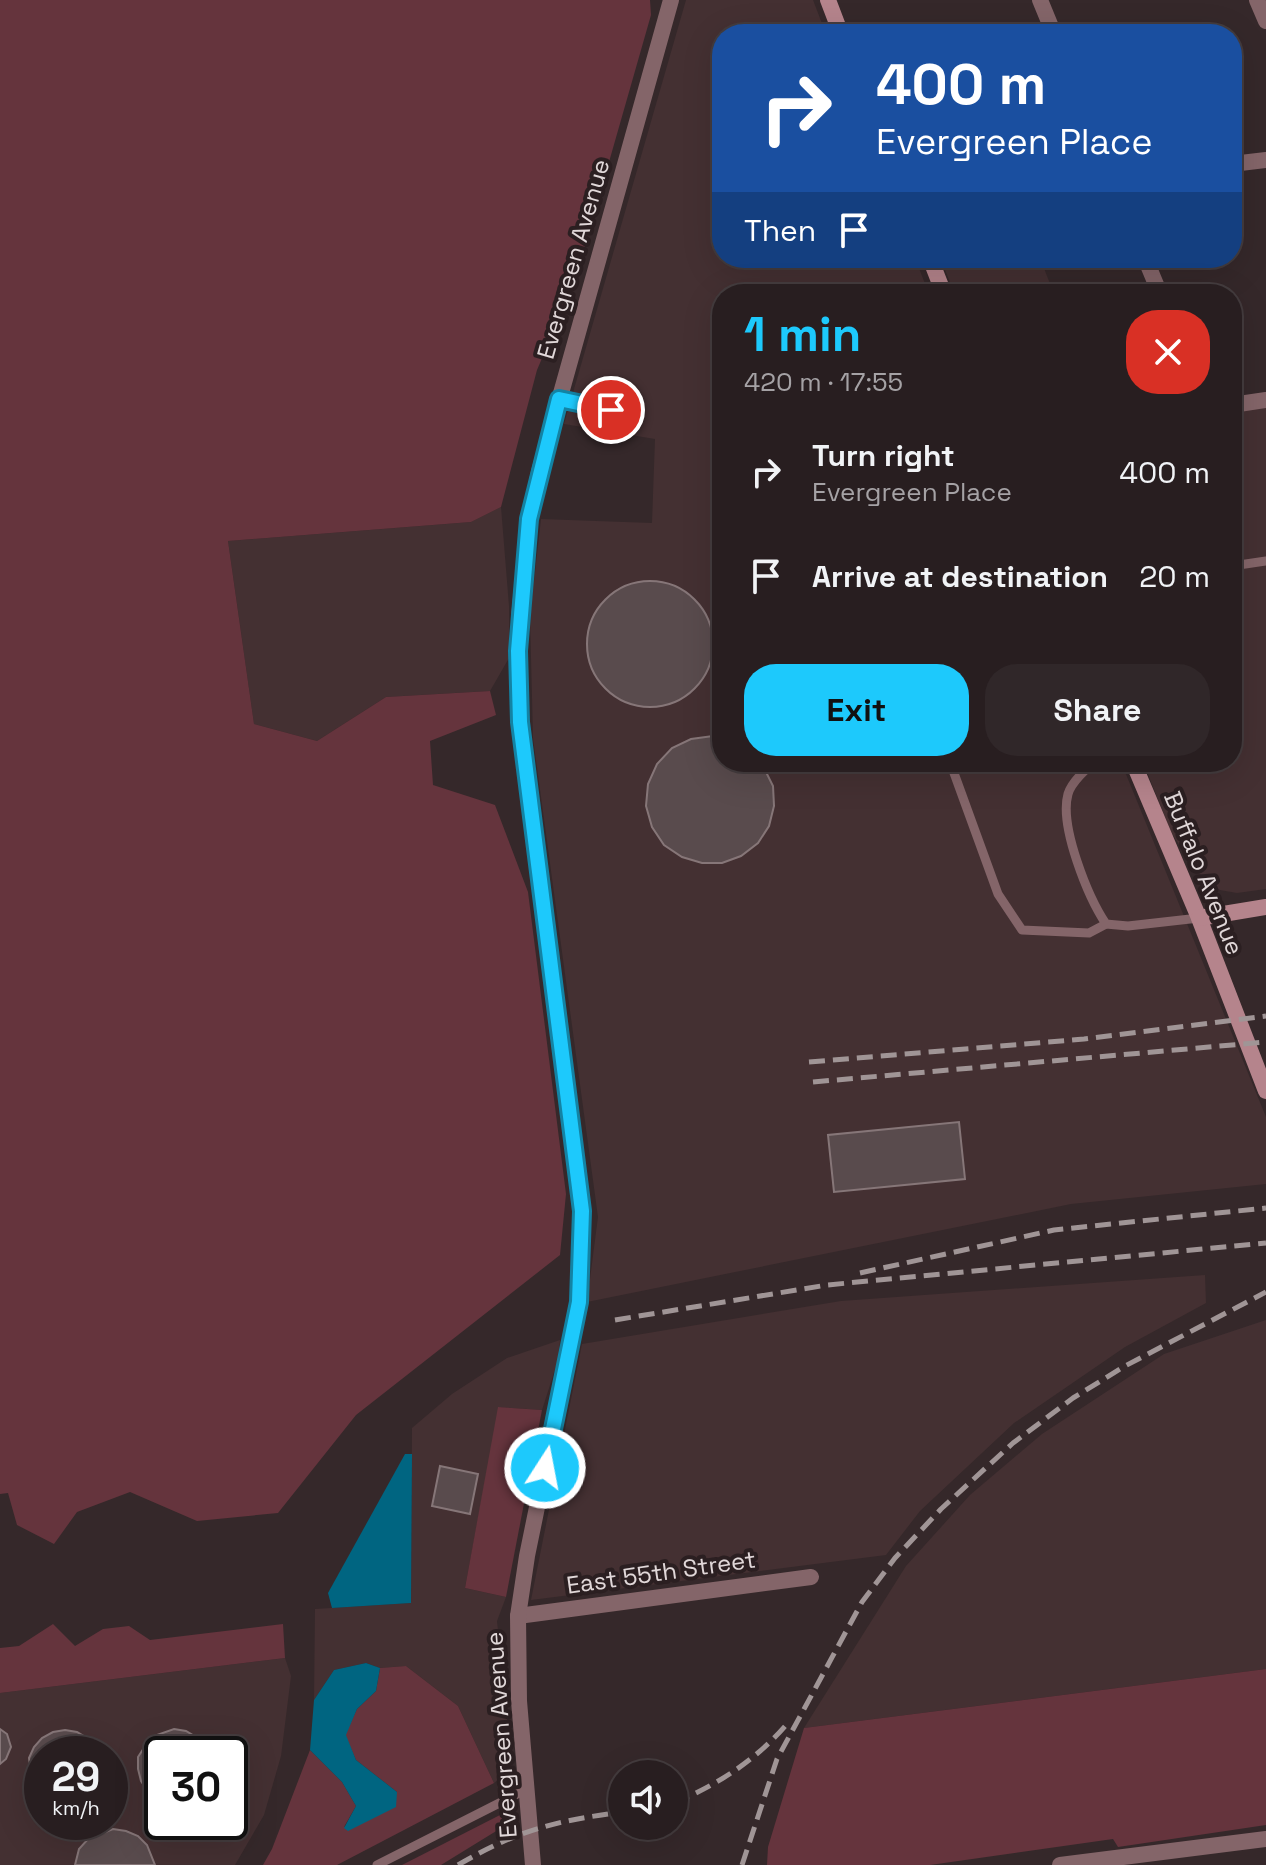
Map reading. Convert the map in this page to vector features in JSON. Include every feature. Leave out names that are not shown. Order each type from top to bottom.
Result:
[{"type":"street","name":"Evergreen Avenue","points":[[533,1865],[519,1701],[518,1616],[548,1452],[575,1329],[582,1263],[582,1211],[520,722],[518,651],[529,519],[559,399],[671,0]]},
{"type":"street","points":[[828,0],[837,24]]},
{"type":"street","points":[[1040,0],[1050,24]]},
{"type":"street","points":[[1257,0],[1266,21]]},
{"type":"street","points":[[1242,163],[1266,160]]},
{"type":"street","points":[[559,399],[636,415]]},
{"type":"street","points":[[1242,404],[1266,400]]},
{"type":"street","name":"Buffalo Avenue","points":[[1137,772],[1199,918],[1266,1091]]},
{"type":"street","points":[[1199,918],[1266,907]]},
{"type":"street","name":"East 55th Street","points":[[518,1616],[811,1577]]},
{"type":"street","points":[[1060,1865],[1266,1839]]},
{"type":"lane","points":[[1242,565],[1266,561]]},
{"type":"lane","points":[[954,772],[998,894],[1022,930],[1089,933],[1106,924],[1128,926],[1199,918]]},
{"type":"lane","points":[[1084,772],[1068,794],[1068,832],[1093,905],[1106,924]]},
{"type":"lane","points":[[377,1865],[527,1789]]},
{"type":"shaded area","points":[[0,0],[650,0],[651,15],[575,281],[537,370],[501,507],[471,522],[228,541],[254,724],[317,741],[386,697],[490,691],[496,715],[430,741],[433,785],[495,805],[528,892],[566,1194],[560,1255],[356,1415],[278,1513],[197,1521],[130,1492],[77,1512],[54,1544],[17,1525],[8,1493],[0,1494]]},
{"type":"shaded area","points":[[686,0],[813,0],[822,24],[712,24],[712,268],[919,268],[925,284],[712,284],[712,772],[1125,772],[1266,1117],[1266,1184],[1071,1204],[587,1302],[598,1217],[533,738],[530,617],[541,519],[652,523],[655,439],[564,424]]},
{"type":"shaded area","points":[[944,268],[1044,268],[1050,284],[951,284]]},
{"type":"shaded area","points":[[1266,407],[1266,889],[1237,893],[1220,890],[1208,883],[1193,866],[1171,832],[1147,772],[1242,772],[1242,411]]},
{"type":"shaded area","points":[[501,507],[509,606],[509,658],[490,691],[386,697],[317,741],[254,724],[228,541],[471,522]]},
{"type":"shaded area","points":[[1205,1275],[1206,1303],[1125,1347],[1014,1423],[920,1511],[886,1555],[531,1600],[582,1344],[841,1301]]},
{"type":"shaded area","points":[[1266,1320],[1266,1669],[804,1728],[906,1566],[970,1495],[1042,1434],[1164,1354]]},
{"type":"shaded area","points":[[560,1340],[558,1360],[542,1410],[499,1407],[465,1588],[506,1597],[497,1621],[512,1768],[494,1783],[458,1706],[406,1666],[380,1668],[366,1663],[334,1670],[314,1700],[315,1609],[411,1603],[412,1428],[452,1394],[507,1358]]},
{"type":"shaded area","points":[[498,1407],[542,1410],[506,1597],[465,1588]]},
{"type":"shaded area","points":[[53,1624],[75,1646],[103,1629],[129,1626],[150,1640],[283,1624],[285,1658],[0,1693],[0,1648],[19,1646]]},
{"type":"shaded area","points":[[285,1658],[291,1676],[281,1756],[264,1815],[235,1865],[0,1865],[0,1693]]},
{"type":"shaded area","points":[[406,1666],[458,1706],[494,1783],[337,1865],[263,1865],[310,1750],[342,1782],[356,1806],[344,1827],[397,1792],[356,1760],[345,1735],[357,1709],[376,1691],[380,1668]]},
{"type":"shaded area","points":[[1266,1669],[1266,1825],[1118,1847],[1113,1839],[930,1865],[767,1865],[768,1847],[804,1728]]},
{"type":"shaded area","points":[[500,1815],[506,1825],[441,1865],[402,1865]]},
{"type":"water","points":[[405,1454],[412,1454],[411,1603],[332,1608],[328,1593]]},
{"type":"water","points":[[366,1663],[380,1668],[376,1691],[357,1709],[346,1735],[356,1760],[397,1792],[396,1807],[348,1831],[344,1828],[356,1806],[342,1782],[310,1750],[314,1700],[334,1670]]},
{"type":"building","points":[[650,581],[674,586],[695,599],[712,632],[712,656],[708,668],[695,689],[674,702],[650,707],[626,702],[605,689],[592,668],[587,644],[592,620],[605,599],[626,586]]},
{"type":"building","points":[[712,736],[712,772],[766,772],[773,786],[774,806],[769,826],[758,843],[741,856],[722,863],[702,863],[682,857],[664,845],[652,827],[646,806],[648,784],[657,764],[672,748],[691,739]]},
{"type":"building","points":[[959,1122],[965,1179],[834,1192],[828,1135]]},
{"type":"building","points":[[440,1466],[478,1474],[470,1514],[432,1506]]},
{"type":"building","points":[[0,1729],[7,1734],[11,1747],[0,1764]]},
{"type":"building","points":[[174,1729],[194,1736],[154,1736]]},
{"type":"building","points":[[65,1730],[84,1736],[46,1736]]},
{"type":"building","points":[[144,1748],[144,1786],[138,1769],[138,1757]]},
{"type":"building","points":[[128,1832],[147,1845],[155,1865],[75,1865],[79,1849],[87,1840],[128,1840]]},
{"type":"railway","points":[[809,1062],[1084,1039],[1266,1016]]},
{"type":"railway","points":[[813,1082],[1266,1042]]},
{"type":"railway","points":[[860,1273],[1054,1230],[1266,1208]]},
{"type":"railway","points":[[615,1320],[827,1285],[1266,1243]]},
{"type":"railway","points":[[742,1865],[777,1759],[862,1602],[895,1558],[941,1509],[1013,1443],[1073,1398],[1125,1366],[1266,1292]]},
{"type":"railway","points":[[688,1796],[736,1770],[763,1749],[787,1724]]},
{"type":"railway","points":[[458,1865],[519,1835],[608,1814]]},
{"type":"route","points":[[545,1468],[579,1302],[582,1211],[520,722],[519,617],[529,519],[559,399],[611,410]]}]
